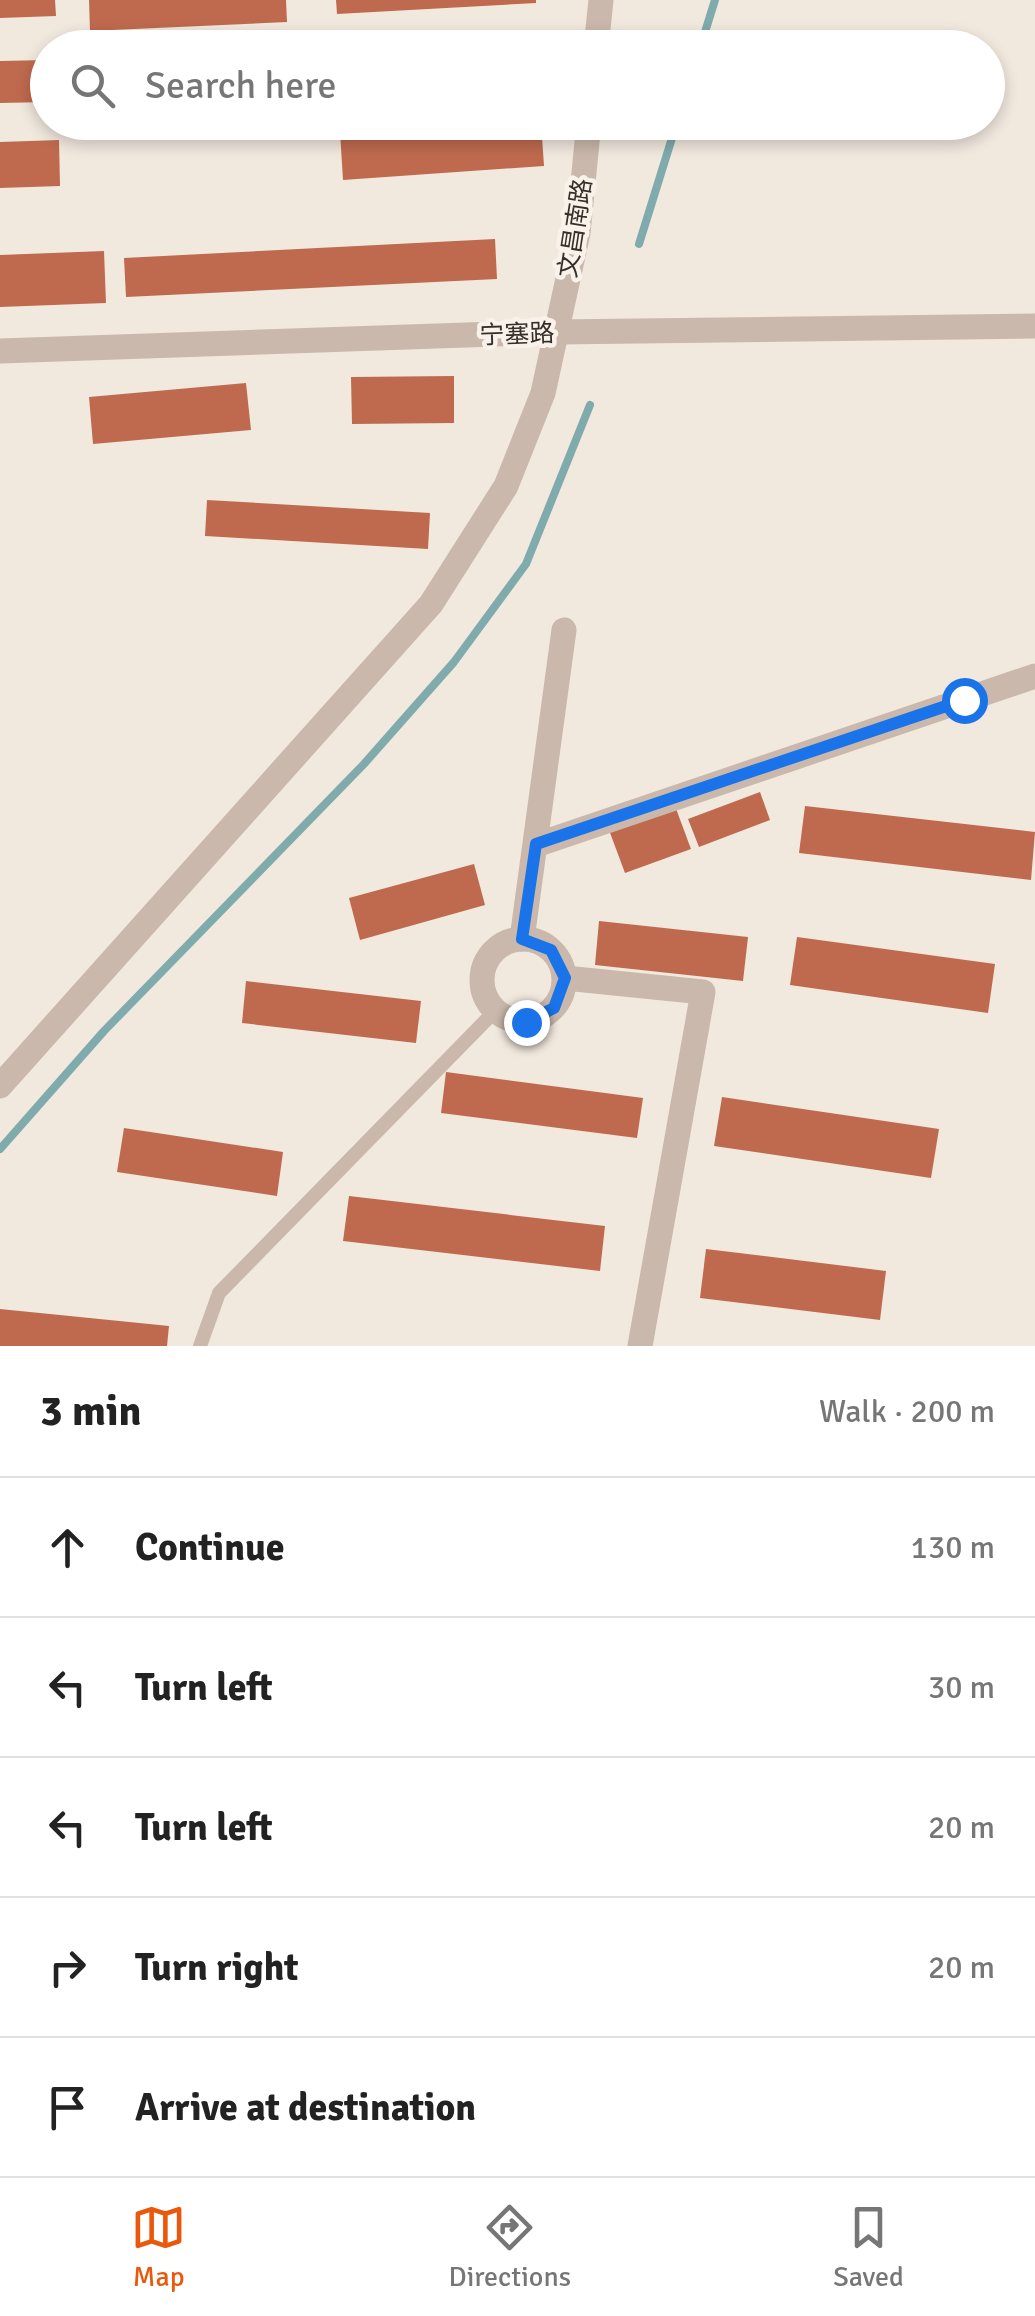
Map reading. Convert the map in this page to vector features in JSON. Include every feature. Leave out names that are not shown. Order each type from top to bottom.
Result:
[{"type":"street","points":[[598,30],[601,0]]},
{"type":"street","name":"文昌南路","points":[[0,1086],[431,604],[506,486],[543,394],[578,233],[586,140]]},
{"type":"street","name":"宁塞路","points":[[0,352],[556,332],[1035,326]]},
{"type":"street","points":[[522,939],[564,630]]},
{"type":"street","points":[[536,844],[1035,676]]},
{"type":"street","points":[[522,939],[551,950],[565,978],[554,1008],[542,1017],[509,1020],[495,1011],[485,997],[484,966],[493,952],[522,939]]},
{"type":"street","points":[[565,978],[703,992],[640,1346]]},
{"type":"lane","points":[[200,1346],[219,1293],[495,1011]]},
{"type":"building","points":[[0,0],[55,0],[56,16],[0,18]]},
{"type":"building","points":[[89,0],[286,0],[287,22],[90,30]]},
{"type":"building","points":[[336,0],[536,0],[536,3],[337,14]]},
{"type":"building","points":[[30,60],[30,102],[0,103],[0,61]]},
{"type":"building","points":[[59,140],[60,186],[0,188],[0,142]]},
{"type":"building","points":[[340,140],[542,140],[544,166],[343,180]]},
{"type":"building","points":[[495,239],[497,279],[126,297],[124,258]]},
{"type":"building","points":[[104,251],[106,303],[0,307],[0,255]]},
{"type":"building","points":[[454,376],[454,423],[352,424],[351,377]]},
{"type":"building","points":[[246,383],[251,430],[93,444],[89,397]]},
{"type":"building","points":[[207,500],[430,513],[428,549],[205,536]]},
{"type":"building","points":[[760,792],[770,820],[699,847],[688,819]]},
{"type":"building","points":[[675,806],[691,849],[625,873],[609,830]]},
{"type":"building","points":[[805,806],[1035,832],[1031,880],[799,853]]},
{"type":"building","points":[[474,864],[485,905],[360,940],[349,898]]},
{"type":"building","points":[[599,921],[748,937],[743,981],[595,965]]},
{"type":"building","points":[[797,937],[995,964],[988,1013],[790,985]]},
{"type":"building","points":[[246,981],[421,1001],[416,1043],[242,1023]]},
{"type":"building","points":[[446,1072],[643,1098],[637,1138],[441,1113]]},
{"type":"building","points":[[722,1097],[939,1129],[931,1178],[714,1146]]},
{"type":"building","points":[[124,1128],[283,1152],[277,1196],[117,1172]]},
{"type":"building","points":[[349,1196],[605,1226],[600,1271],[343,1241]]},
{"type":"building","points":[[706,1249],[886,1271],[880,1320],[700,1298]]},
{"type":"building","points":[[0,1309],[169,1326],[167,1346],[0,1346]]},
{"type":"waterway","points":[[706,30],[715,0]]},
{"type":"waterway","points":[[639,244],[671,140]]},
{"type":"waterway","points":[[0,1149],[104,1031],[364,764],[454,662],[526,564],[590,405]]},
{"type":"route","points":[[526,1022],[554,1008],[565,978],[561,962],[551,950],[537,941],[522,939],[536,844],[964,700]]}]
